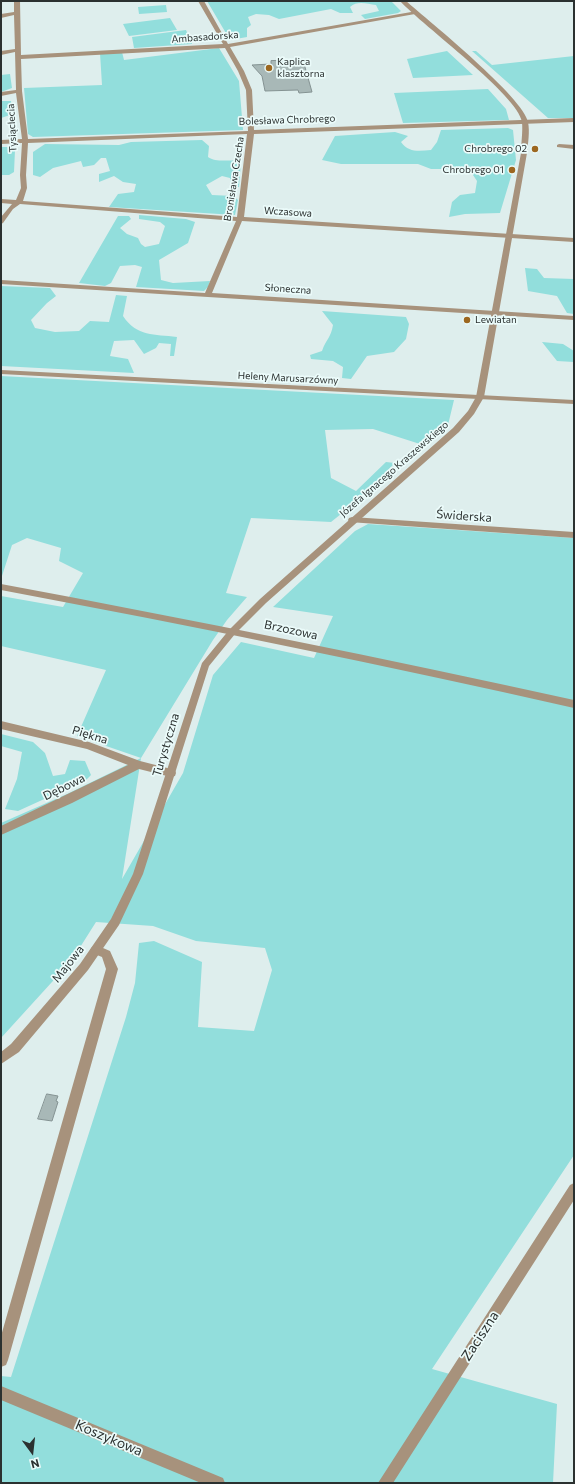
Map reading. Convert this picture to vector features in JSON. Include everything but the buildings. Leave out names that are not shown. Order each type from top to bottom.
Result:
[{"type":"street","name":"Tysiąclecia","points":[[1,222],[11,208],[18,202],[24,188],[23,175],[25,140],[19,90],[17,1]]},
{"type":"street","name":"Bronisława Czecha","points":[[201,1],[241,71],[249,90],[252,131],[240,219],[208,294]]},
{"type":"street","points":[[403,1],[505,92],[522,114],[525,122]]},
{"type":"street","name":"Ambasadorska","points":[[18,57],[226,46],[415,12]]},
{"type":"street","points":[[1,16],[17,13]]},
{"type":"street","points":[[1,53],[18,50]]},
{"type":"street","points":[[1,94],[19,90]]},
{"type":"street","name":"Bolesława Chrobrego","points":[[1,142],[252,131],[574,120]]},
{"type":"street","name":"Józefa Ignacego Kraszewskiego","points":[[232,632],[263,601],[352,520],[419,464],[456,430],[471,412],[480,397],[524,153],[525,122]]},
{"type":"street","points":[[559,146],[574,147]]},
{"type":"street","name":"Wczasowa","points":[[1,201],[240,219],[574,240]]},
{"type":"street","name":"Słoneczna","points":[[1,282],[574,318]]},
{"type":"street","name":"Heleny Marusarzówny","points":[[1,372],[574,402]]},
{"type":"street","name":"Świderska","points":[[352,520],[574,535]]},
{"type":"street","name":"Brzozowa","points":[[1,586],[436,673],[574,704]]},
{"type":"street","name":"Turystyczna","points":[[138,874],[205,665],[232,632]]},
{"type":"street","name":"Piękna","points":[[1,725],[89,746],[138,765],[171,773]]},
{"type":"street","name":"Dębowa","points":[[1,831],[138,765]]},
{"type":"street","name":"Majowa","points":[[1,1059],[15,1048],[84,967],[110,932],[138,874]]},
{"type":"street","points":[[1,1360],[112,969],[106,954],[96,950]]},
{"type":"street","name":"Zaciszna","points":[[386,1483],[574,1188]]},
{"type":"street","name":"Koszykowa","points":[[1,1393],[218,1483]]},
{"type":"shaded area","points":[[207,1],[391,1],[401,11],[398,13],[365,19],[361,15],[379,11],[376,5],[359,3],[350,7],[353,13],[340,13],[331,9],[279,19],[269,15],[256,14],[248,17],[251,25],[247,28],[247,37],[230,40]]},
{"type":"shaded area","points":[[166,5],[167,12],[139,14],[138,7]]},
{"type":"shaded area","points":[[170,18],[177,30],[129,36],[123,24]]},
{"type":"shaded area","points":[[186,30],[192,44],[134,48],[132,37]]},
{"type":"shaded area","points":[[219,48],[239,81],[243,130],[33,137],[28,134],[24,88],[102,85],[100,53],[122,52],[124,60]]},
{"type":"shaded area","points":[[447,51],[473,75],[413,78],[407,59]]},
{"type":"shaded area","points":[[472,51],[476,51],[492,65],[574,56],[574,118],[548,118]]},
{"type":"shaded area","points":[[10,74],[12,88],[1,92],[1,75]]},
{"type":"shaded area","points":[[488,89],[506,109],[509,120],[403,123],[394,93]]},
{"type":"shaded area","points":[[1,101],[11,101],[13,114],[1,118]]},
{"type":"shaded area","points":[[508,128],[513,130],[516,160],[500,213],[465,214],[449,217],[452,202],[460,195],[475,193],[477,181],[469,169],[431,169],[418,164],[341,164],[322,160],[335,136],[395,132],[408,136],[401,142],[404,146],[411,150],[422,151],[431,150],[437,142],[441,130]]},
{"type":"shaded area","points":[[202,140],[209,146],[208,157],[211,159],[241,161],[239,187],[232,188],[230,178],[222,176],[206,185],[212,195],[233,196],[238,200],[235,215],[109,207],[118,194],[134,192],[136,184],[123,182],[114,176],[99,182],[99,174],[110,171],[106,158],[101,158],[94,165],[83,167],[81,161],[53,168],[40,177],[33,175],[33,152],[45,144],[119,145],[131,142]]},
{"type":"shaded area","points":[[1,147],[9,147],[15,150],[14,172],[9,175],[1,175]]},
{"type":"shaded area","points":[[139,215],[186,219],[195,222],[188,243],[159,260],[161,280],[173,283],[210,281],[208,287],[204,291],[136,287],[142,267],[135,265],[120,266],[111,283],[105,286],[79,283],[118,216],[129,216],[131,219],[120,228],[127,234],[138,238],[141,244],[145,247],[159,244],[165,226],[160,222],[139,219]]},
{"type":"shaded area","points":[[525,268],[537,269],[544,278],[574,279],[574,314],[567,313],[557,296],[528,291]]},
{"type":"shaded area","points":[[1,286],[50,288],[56,296],[31,320],[35,328],[55,332],[79,331],[90,321],[109,322],[116,295],[127,296],[123,316],[128,323],[140,331],[153,335],[177,337],[174,356],[170,356],[171,344],[159,343],[156,348],[144,354],[134,340],[114,341],[110,356],[128,359],[134,373],[1,366]]},
{"type":"shaded area","points":[[322,311],[406,317],[409,324],[406,339],[394,352],[367,356],[351,379],[342,378],[343,367],[333,361],[311,359],[310,355],[322,351],[330,336],[333,325]]},
{"type":"shaded area","points":[[542,342],[563,344],[574,351],[574,362],[557,361]]},
{"type":"shaded area","points":[[1,376],[454,400],[448,425],[420,444],[373,429],[325,430],[331,478],[356,491],[386,462],[395,463],[351,506],[331,522],[251,518],[226,593],[247,597],[227,620],[213,640],[141,758],[77,736],[106,670],[1,646],[1,596],[63,607],[83,573],[59,561],[61,548],[27,538],[12,545],[1,579]]},
{"type":"shaded area","points":[[368,524],[574,538],[574,1155],[432,1369],[557,1404],[553,1483],[1,1483],[1,1376],[11,1377],[126,1017],[135,983],[139,943],[154,941],[202,962],[198,1027],[254,1031],[272,970],[265,948],[196,941],[153,926],[96,922],[72,960],[1,1038],[1,823],[67,794],[141,758],[122,879],[183,773],[213,675],[241,642],[314,658],[333,616],[273,607],[355,531]]},
{"type":"shaded area","points":[[1,734],[33,742],[45,753],[53,776],[65,774],[70,760],[85,761],[91,775],[86,780],[18,811],[5,809],[17,779],[22,752],[1,746]]},
{"type":"place","name":"Kaplica klasztorna","points":[[269,68]]},
{"type":"place","name":"Chrobrego 02","points":[[535,149]]},
{"type":"place","name":"Chrobrego 01","points":[[512,170]]},
{"type":"place","name":"Lewiatan","points":[[467,320]]}]
